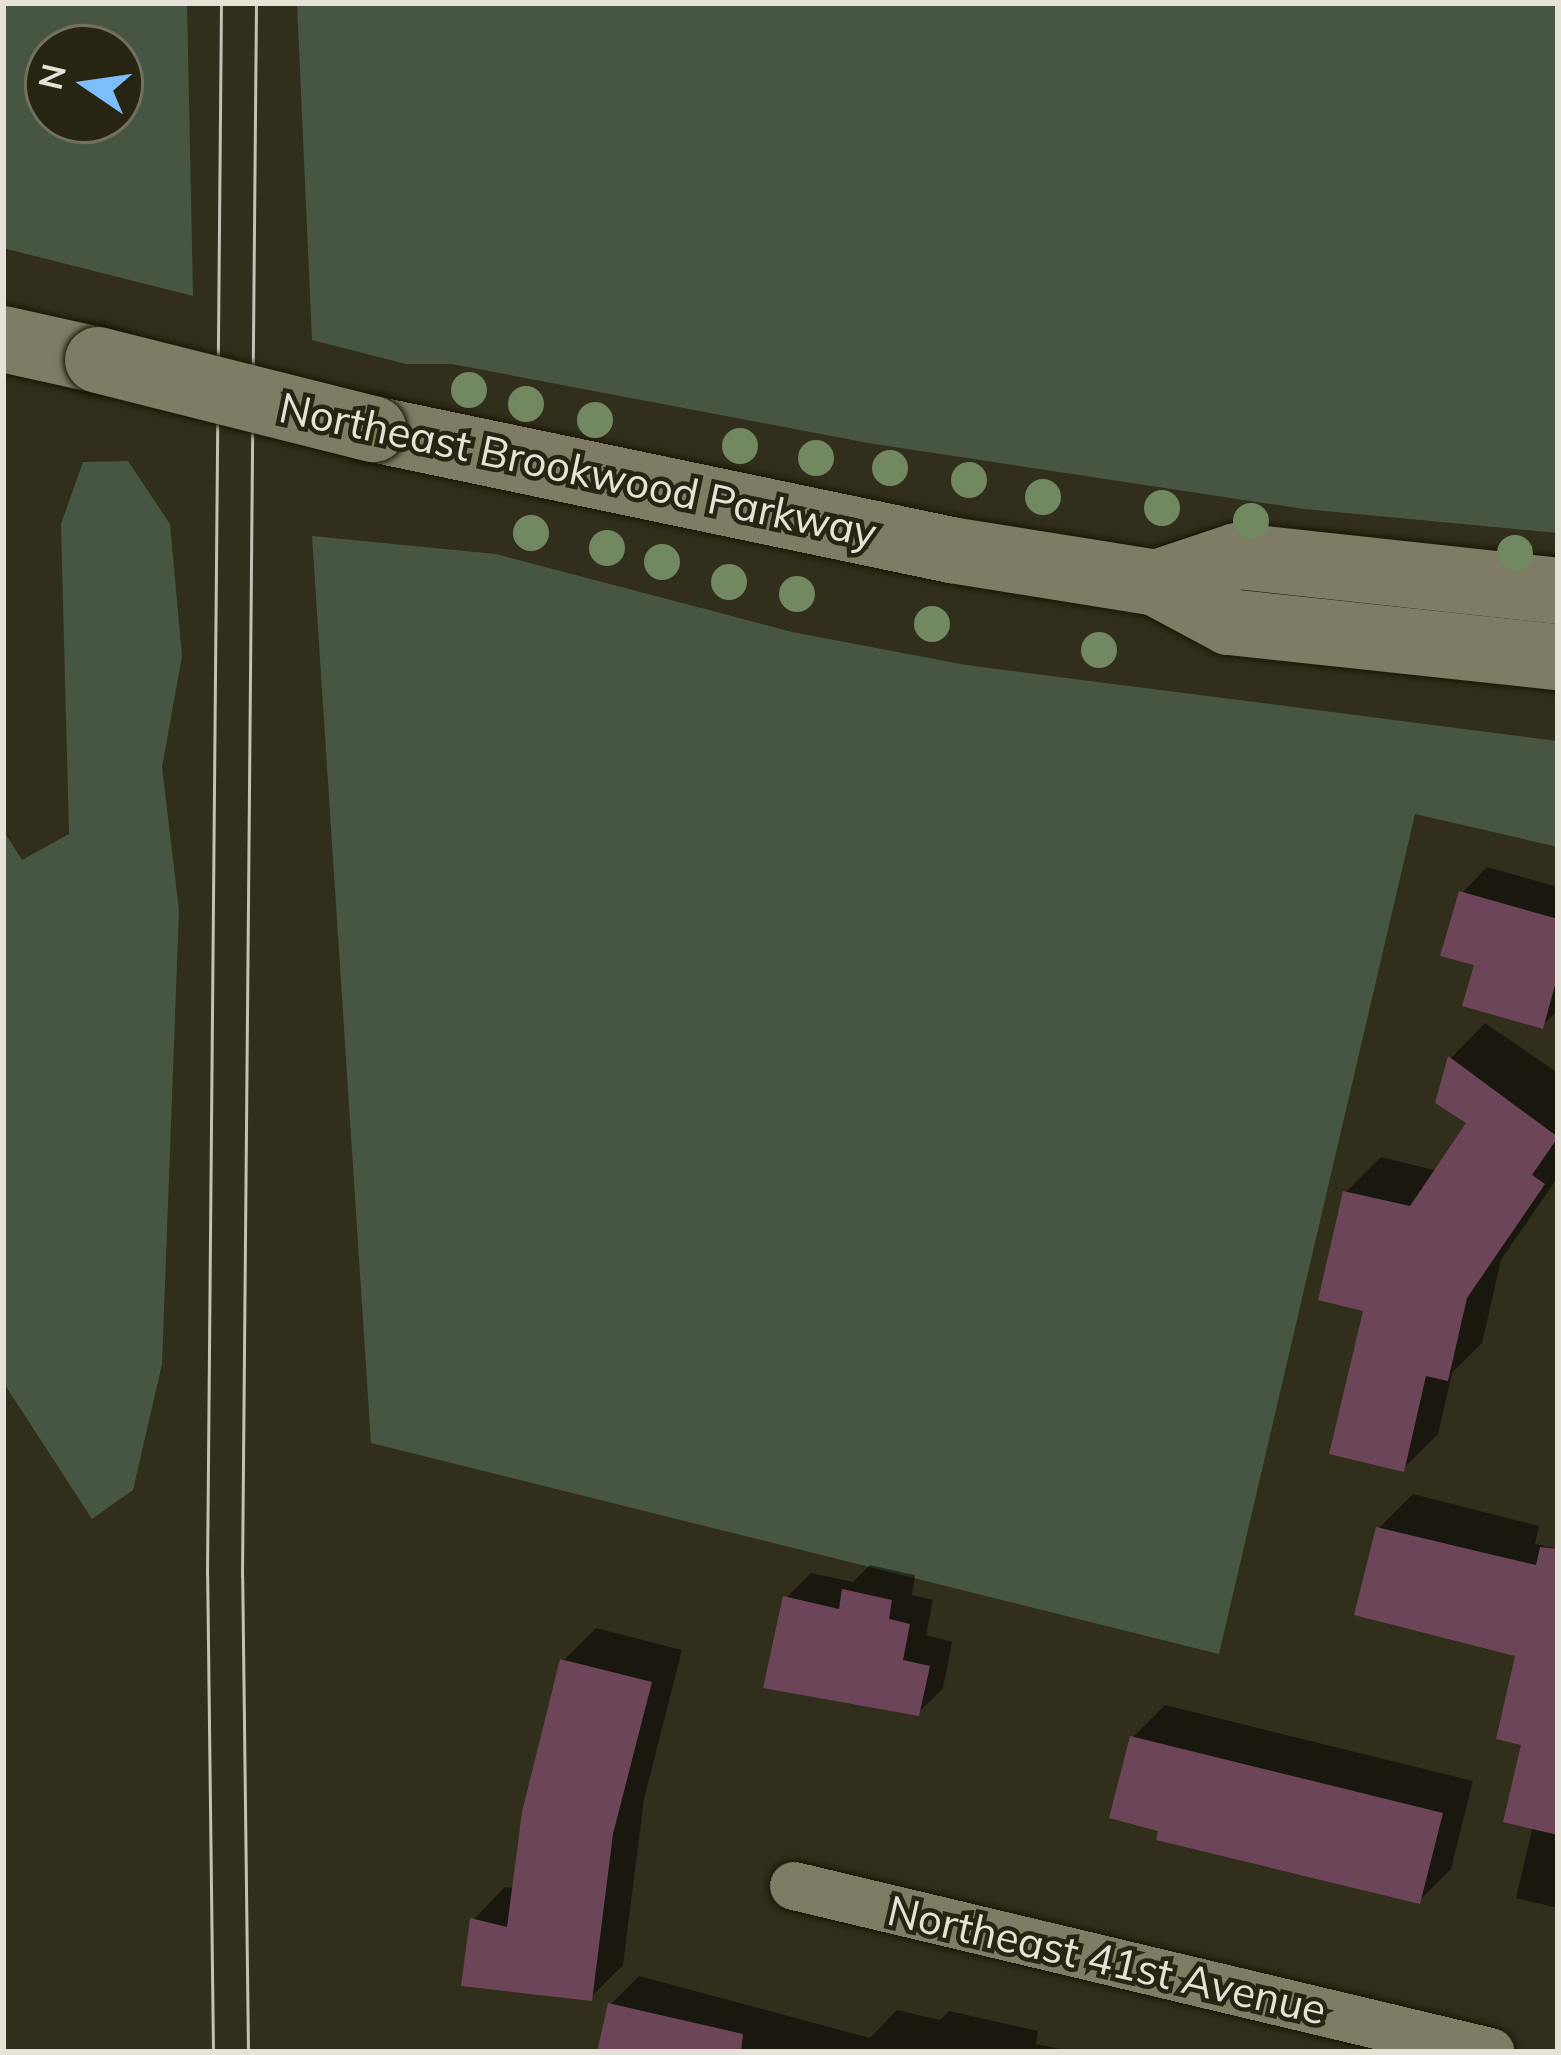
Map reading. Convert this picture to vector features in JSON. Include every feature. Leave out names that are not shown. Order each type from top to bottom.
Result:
[{"type":"main road","name":"Northeast Brookwood Parkway","points":[[3,339],[374,429],[887,537],[1156,583],[1229,622],[1558,657]]},
{"type":"main road","name":"Northeast Brookwood Parkway","points":[[1156,583],[1237,556],[1558,591]]},
{"type":"street","name":"Northeast 41st Avenue","points":[[794,1886],[1490,2052]]},
{"type":"green space","points":[[3,3],[187,3],[193,296],[3,248]]},
{"type":"green space","points":[[297,3],[1558,3],[1558,533],[1304,509],[868,443],[452,364],[406,364],[312,340]]},
{"type":"green space","points":[[128,461],[170,524],[182,656],[162,767],[179,910],[162,1364],[133,1490],[92,1519],[3,1382],[3,830],[22,860],[69,834],[61,524],[83,462]]},
{"type":"green space","points":[[312,536],[496,554],[792,632],[966,665],[1558,741],[1558,847],[1415,814],[1219,1654],[371,1443]]},
{"type":"building","points":[[1459,891],[1558,919],[1558,974],[1543,1029],[1462,1006],[1474,965],[1440,956]]},
{"type":"building","points":[[1448,1056],[1558,1137],[1532,1175],[1545,1184],[1467,1298],[1448,1381],[1426,1376],[1404,1472],[1329,1454],[1363,1311],[1318,1300],[1343,1191],[1410,1206],[1466,1123],[1435,1103]]},
{"type":"building","points":[[1376,1527],[1536,1565],[1540,1547],[1558,1549],[1558,1835],[1503,1822],[1521,1745],[1496,1739],[1515,1656],[1354,1615]]},
{"type":"building","points":[[842,1589],[892,1600],[889,1619],[910,1624],[903,1660],[930,1666],[919,1716],[763,1688],[783,1596],[839,1609]]},
{"type":"building","points":[[560,1659],[652,1682],[613,1834],[592,2001],[461,1986],[470,1918],[507,1927],[522,1812]]},
{"type":"building","points":[[1130,1736],[1443,1813],[1420,1904],[1156,1840],[1158,1831],[1109,1818]]},
{"type":"building","points":[[608,2003],[743,2034],[741,2052],[597,2052]]},
{"type":"tram line","points":[[213,2052],[207,1575],[221,3]]},
{"type":"tram line","points":[[248,2052],[242,1576],[256,3]]}]
